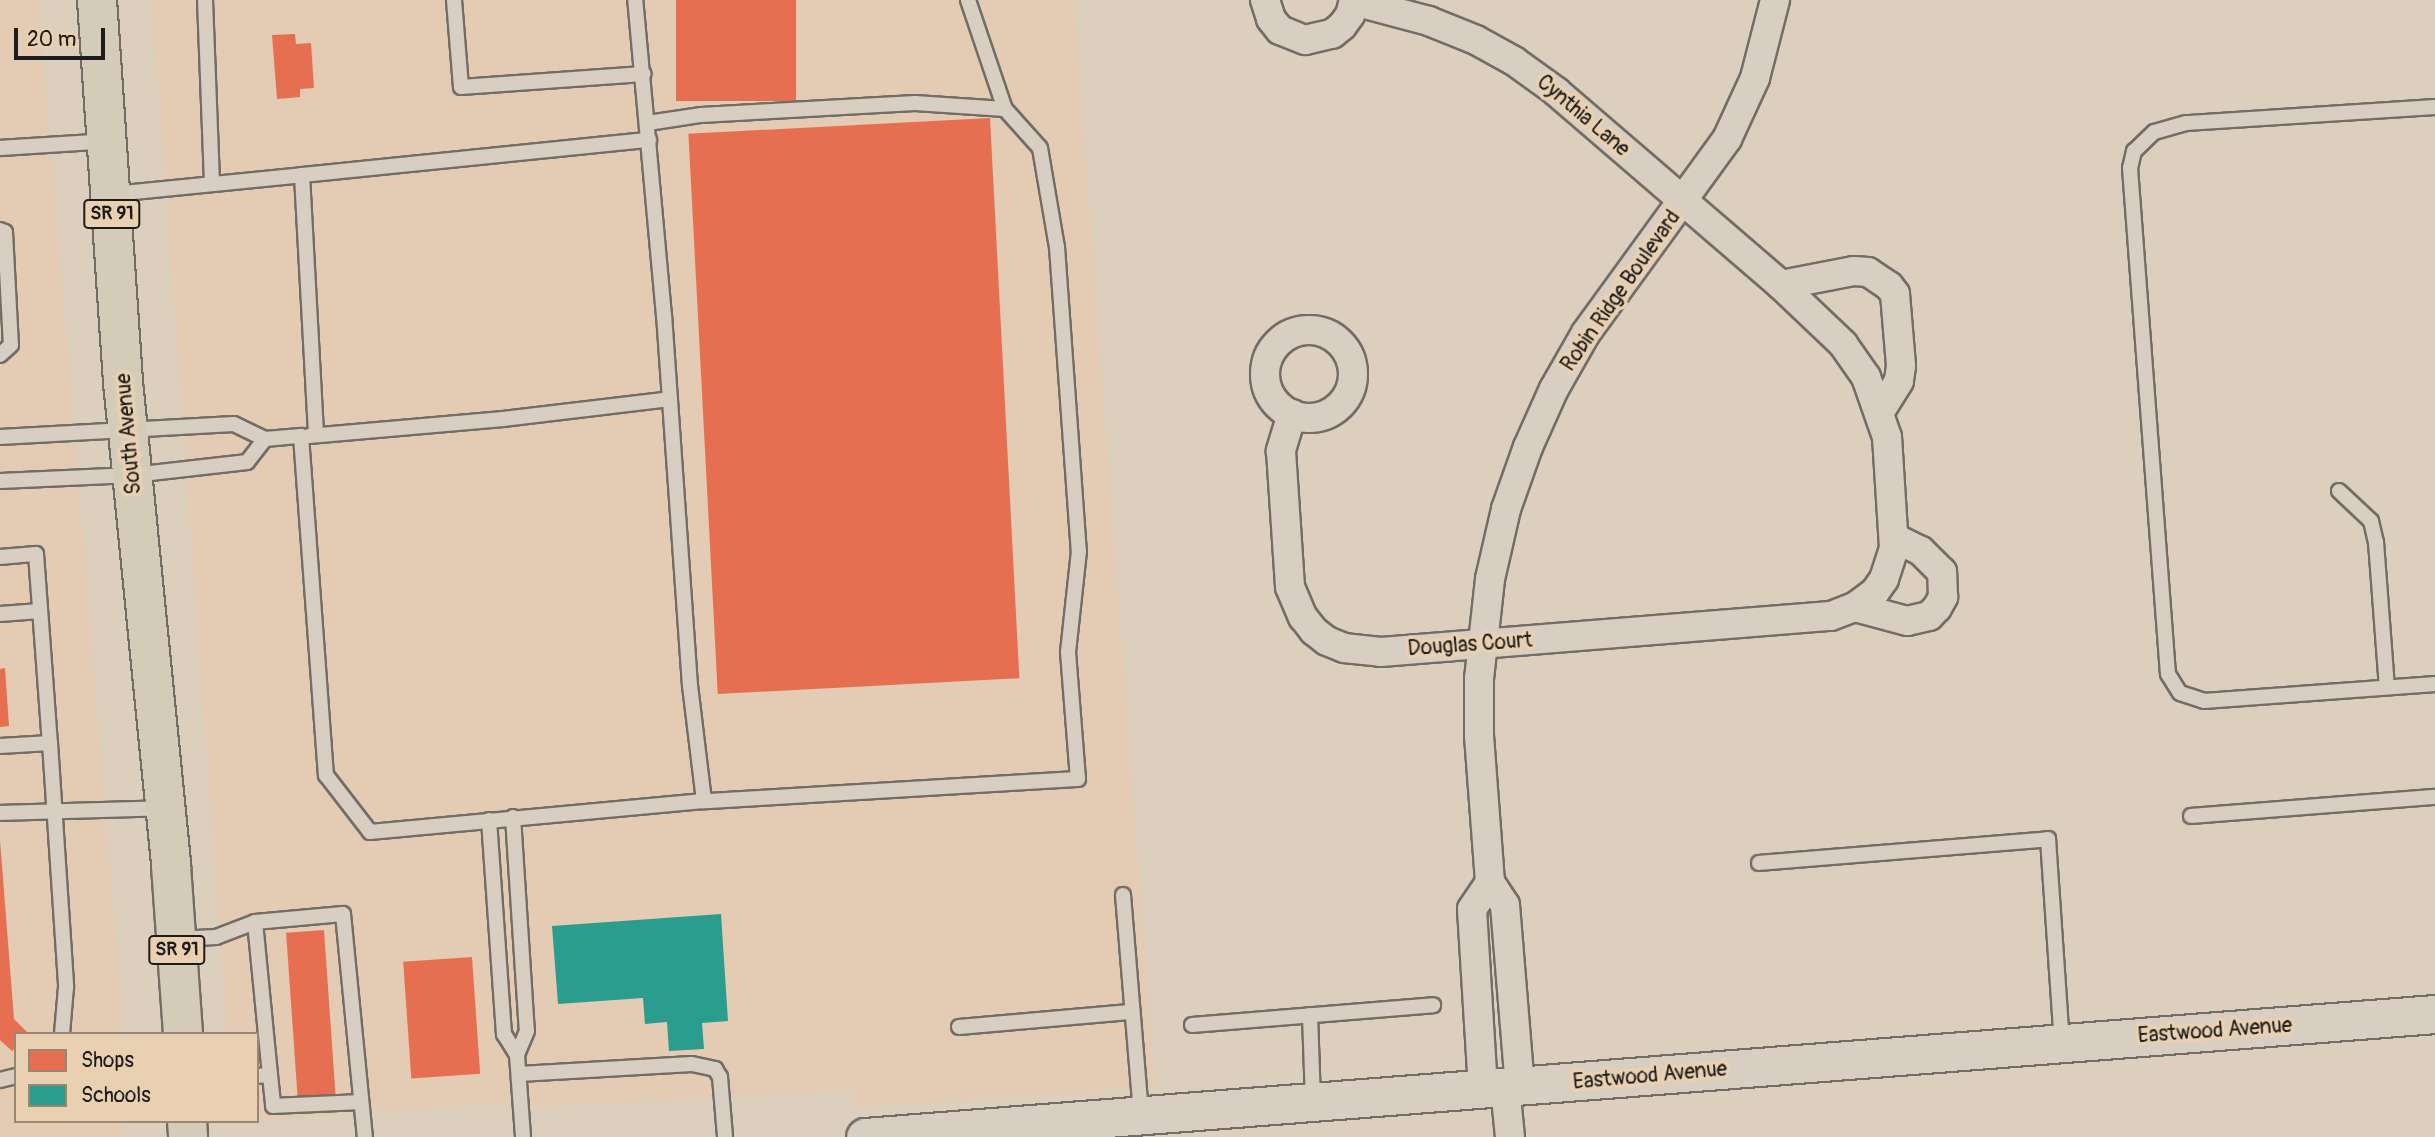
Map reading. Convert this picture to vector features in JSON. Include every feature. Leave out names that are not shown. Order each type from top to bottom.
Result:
[{"type":"main road","name":"South Avenue","points":[[97,0],[128,428],[176,939]]},
{"type":"main road","name":"SR 91","points":[[176,939],[183,1032]]},
{"type":"street","name":"Cynthia Lane","points":[[1265,0],[1271,19],[1280,30],[1305,40],[1332,34],[1350,15],[1354,1],[1429,21],[1476,40],[1514,61],[1557,92],[1781,285],[1843,344],[1866,377],[1880,411],[1891,466],[1894,538],[1884,579],[1875,592],[1855,607]]},
{"type":"street","name":"Robin Ridge Boulevard","points":[[1510,1137],[1472,909],[1490,882],[1479,735],[1482,645],[1490,579],[1506,509],[1543,412],[1586,333],[1727,139],[1755,78],[1775,0]]},
{"type":"street","points":[[1781,285],[1854,271],[1868,272],[1889,286],[1895,294],[1901,366],[1899,381],[1880,411]]},
{"type":"street","name":"Douglas Court","points":[[1292,414],[1280,451],[1290,587],[1303,617],[1314,631],[1327,641],[1363,652],[1482,645],[1831,616],[1855,607]]},
{"type":"street","points":[[1855,607],[1907,621],[1928,616],[1937,608],[1943,597],[1942,572],[1934,560],[1894,538]]},
{"type":"street","name":"Eastwood Avenue","points":[[865,1137],[2435,1014]]},
{"type":"lane","points":[[205,0],[212,184]]},
{"type":"lane","points":[[454,0],[461,87],[643,74]]},
{"type":"lane","points":[[635,0],[648,123],[690,686],[705,800]]},
{"type":"lane","points":[[301,436],[326,775],[370,832],[705,800],[1077,779],[1068,652],[1079,551],[1057,247],[1040,148],[1005,109],[968,0]]},
{"type":"lane","points":[[648,123],[701,115],[915,103],[1005,109]]},
{"type":"lane","points":[[2435,107],[2186,123],[2154,132],[2134,151],[2130,168],[2168,674],[2180,693],[2204,701],[2435,684]]},
{"type":"lane","points":[[111,194],[649,140]]},
{"type":"lane","points":[[0,148],[107,141]]},
{"type":"lane","points":[[302,175],[316,435]]},
{"type":"lane","points":[[0,230],[5,232],[11,345],[0,355]]},
{"type":"lane","points":[[0,437],[234,424],[265,439],[503,419],[670,400]]},
{"type":"lane","points":[[0,481],[133,475],[247,462],[265,439]]},
{"type":"lane","points":[[2339,491],[2371,521],[2376,542],[2387,687]]},
{"type":"lane","points":[[0,557],[36,554],[66,986],[62,1032]]},
{"type":"lane","points":[[0,614],[40,611]]},
{"type":"lane","points":[[0,746],[50,743]]},
{"type":"lane","points":[[2191,816],[2435,797]]},
{"type":"lane","points":[[0,813],[165,808]]},
{"type":"lane","points":[[513,817],[527,1031],[517,1055]]},
{"type":"lane","points":[[489,820],[503,1034],[517,1055],[523,1137]]},
{"type":"lane","points":[[1759,863],[2048,839],[2062,1043]]},
{"type":"lane","points":[[1123,895],[1141,1115]]},
{"type":"lane","points":[[176,939],[216,937],[256,922],[343,914],[365,1137]]},
{"type":"lane","points":[[256,922],[264,1075],[273,1106],[360,1102]]},
{"type":"lane","points":[[1192,1025],[1433,1005]]},
{"type":"lane","points":[[959,1027],[1132,1012]]},
{"type":"lane","points":[[1310,1015],[1313,1102]]},
{"type":"lane","points":[[519,1074],[692,1064],[715,1069],[720,1077],[725,1137]]},
{"type":"shaded area","points":[[0,0],[39,0],[124,1032],[14,1032],[14,1123],[129,1123],[120,1137],[0,1137]]},
{"type":"shaded area","points":[[152,0],[1074,0],[1155,1087],[856,1108],[855,1090],[542,1107],[476,1105],[259,1121],[259,1032],[227,1032]]},
{"type":"building: Shops","points":[[676,0],[796,0],[796,101],[676,101]]},
{"type":"building: Shops","points":[[295,34],[296,44],[311,43],[314,88],[300,89],[300,97],[277,99],[272,35]]},
{"type":"building: Shops","points":[[990,118],[1019,678],[718,694],[688,134]]},
{"type":"building: Shops","points":[[5,668],[9,726],[0,727],[0,669]]},
{"type":"building: Shops","points":[[0,840],[14,1019],[27,1032],[14,1032],[12,1051],[0,1040]]},
{"type":"building: Shops","points":[[324,930],[336,1100],[298,1102],[286,933]]},
{"type":"building: Shops","points":[[472,957],[480,1074],[411,1079],[403,962]]},
{"type":"building: Schools","points":[[721,914],[728,1021],[702,1023],[704,1049],[669,1051],[667,1022],[645,1024],[643,998],[558,1004],[552,926]]}]
